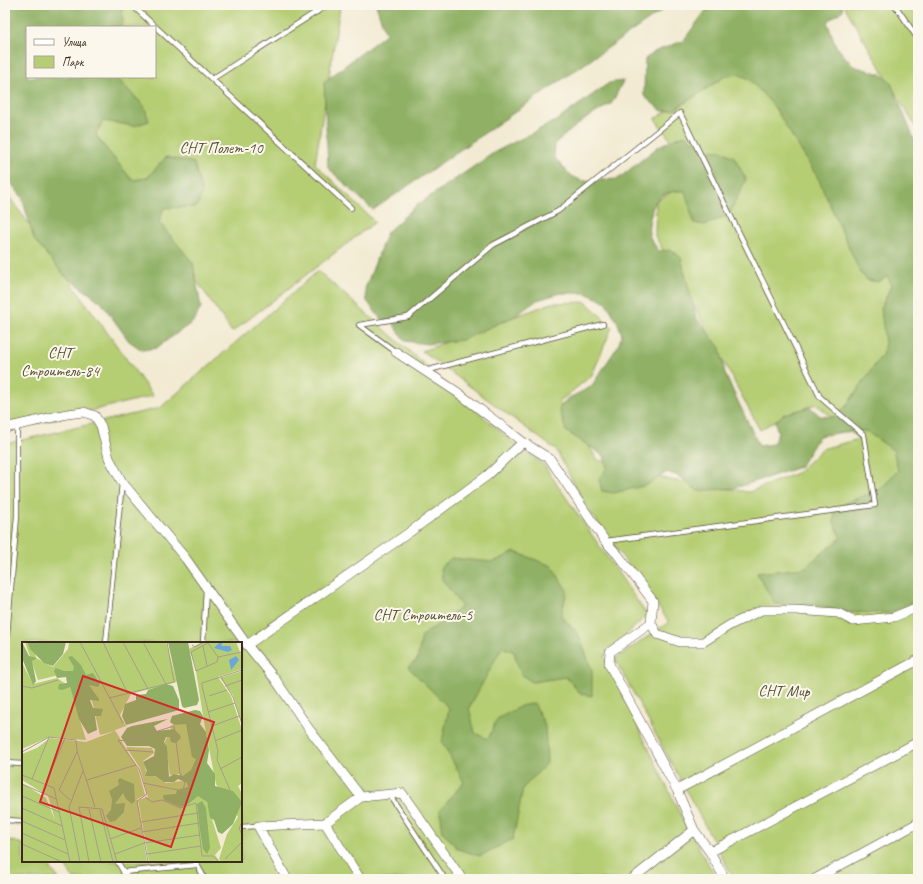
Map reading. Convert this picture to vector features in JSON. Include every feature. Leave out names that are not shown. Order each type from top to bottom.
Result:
[{"type":"street","points":[[396,352],[457,392],[523,442],[550,459],[605,541],[618,555],[653,601],[651,622],[657,634],[680,642],[703,642],[730,625],[762,610],[795,610],[838,613],[853,621],[894,617],[918,607]]},
{"type":"street","points":[[5,428],[84,412],[95,416],[101,426],[109,458],[122,482],[186,559],[248,645],[276,679],[309,729],[361,797]]},
{"type":"street","points":[[248,645],[488,475],[523,442]]},
{"type":"street","points":[[651,622],[610,652],[609,664],[677,790],[694,830],[710,852],[725,879]]},
{"type":"street","points":[[677,790],[918,660]]},
{"type":"street","points":[[710,852],[918,742]]},
{"type":"street","points":[[287,879],[258,826],[325,823],[361,797],[402,793],[462,879]]},
{"type":"street","points":[[325,823],[360,879]]},
{"type":"street","points":[[814,879],[918,823]]},
{"type":"street","points":[[632,879],[694,830]]},
{"type":"lane","points":[[132,5],[155,26]]},
{"type":"lane","points":[[310,5],[317,12]]},
{"type":"lane","points":[[212,79],[327,5]]},
{"type":"lane","points":[[895,5],[917,35]]},
{"type":"lane","points":[[156,27],[351,208]]},
{"type":"lane","points":[[396,352],[359,325],[408,317],[493,245],[558,211],[680,113],[820,397],[864,435],[875,505],[605,541]]},
{"type":"lane","points":[[425,371],[603,324]]},
{"type":"lane","points":[[5,659],[17,516],[17,425]]},
{"type":"lane","points":[[106,642],[122,482]]},
{"type":"lane","points":[[203,642],[206,587]]},
{"type":"lane","points":[[5,762],[22,764]]},
{"type":"lane","points":[[390,794],[445,879]]},
{"type":"lane","points":[[5,820],[22,821]]},
{"type":"lane","points":[[242,827],[258,826]]},
{"type":"lane","points":[[118,862],[128,879]]},
{"type":"lane","points":[[123,872],[196,863],[205,879]]},
{"type":"green space","points":[[5,5],[119,5],[122,8],[123,23],[120,26],[26,26],[26,78],[117,78],[144,106],[149,121],[134,126],[103,121],[95,135],[132,180],[147,178],[166,157],[194,163],[202,193],[197,207],[164,208],[159,222],[193,263],[201,307],[194,321],[156,348],[142,350],[129,341],[101,302],[65,276],[34,240],[22,197],[5,176]]},
{"type":"green space","name":"СНТ Полет-10","points":[[27,5],[343,5],[340,7],[315,164],[375,222],[232,332],[99,139],[66,78],[156,78],[156,26],[38,26]]},
{"type":"green space","points":[[376,5],[670,5],[373,210],[328,168],[324,82],[386,34]]},
{"type":"green space","points":[[710,5],[842,5],[843,10],[827,22],[836,46],[853,66],[881,74],[891,83],[918,149],[918,600],[889,613],[844,612],[816,605],[775,604],[757,573],[804,568],[841,538],[834,523],[835,511],[845,503],[881,489],[898,470],[893,450],[866,431],[843,432],[819,436],[800,467],[735,488],[698,491],[678,476],[667,472],[647,485],[614,493],[602,491],[599,479],[607,468],[604,456],[566,431],[559,409],[567,399],[591,387],[618,346],[622,335],[618,323],[606,302],[585,293],[561,293],[537,300],[517,315],[462,340],[427,344],[405,341],[392,322],[380,318],[367,301],[365,289],[387,232],[416,206],[495,152],[556,121],[609,83],[623,81],[612,103],[582,121],[555,143],[554,157],[570,175],[582,181],[618,179],[659,146],[684,135],[708,150],[722,151],[734,157],[746,179],[729,215],[705,225],[694,223],[685,191],[667,193],[655,202],[653,207],[649,226],[650,237],[659,251],[672,250],[681,258],[696,317],[720,348],[725,374],[759,446],[773,444],[778,433],[775,422],[784,414],[810,407],[820,416],[833,417],[844,409],[882,355],[885,343],[881,308],[891,286],[888,276],[878,282],[867,280],[860,272],[818,178],[773,105],[749,79],[738,74],[724,77],[674,110],[662,111],[644,96],[645,59],[656,51],[683,41]]},
{"type":"green space","points":[[844,5],[918,5],[918,131],[857,28]]},
{"type":"green space","name":"СНТ Мир","points":[[755,53],[918,314],[918,879],[734,879],[615,659],[669,622],[586,506],[556,450],[422,351],[552,303],[586,302],[612,327],[592,375],[559,402],[598,460],[670,480],[749,492],[797,473],[822,449],[859,439],[816,404],[779,418],[760,430],[655,236],[656,201],[697,176],[655,119]]},
{"type":"green space","name":"СНТ Строитель-84","points":[[5,191],[153,396],[5,431]]},
{"type":"green space","name":"СНТ Строитель-5","points":[[318,271],[510,440],[543,464],[647,615],[604,656],[683,820],[717,879],[74,879],[63,862],[242,862],[242,642],[22,642],[22,826],[5,822],[5,444],[160,408]]},
{"type":"green space","points":[[515,552],[552,566],[567,591],[561,616],[579,635],[592,671],[592,696],[581,694],[566,677],[532,682],[521,674],[514,652],[502,647],[469,708],[475,733],[488,739],[497,719],[521,706],[534,703],[545,726],[547,763],[523,788],[513,839],[480,856],[458,849],[443,832],[440,810],[464,782],[442,742],[449,708],[408,667],[417,660],[422,636],[462,607],[442,579],[441,567],[451,558],[493,562]]},
{"type":"green space","points":[[5,839],[22,844],[22,862],[46,862],[59,879],[5,879]]}]
